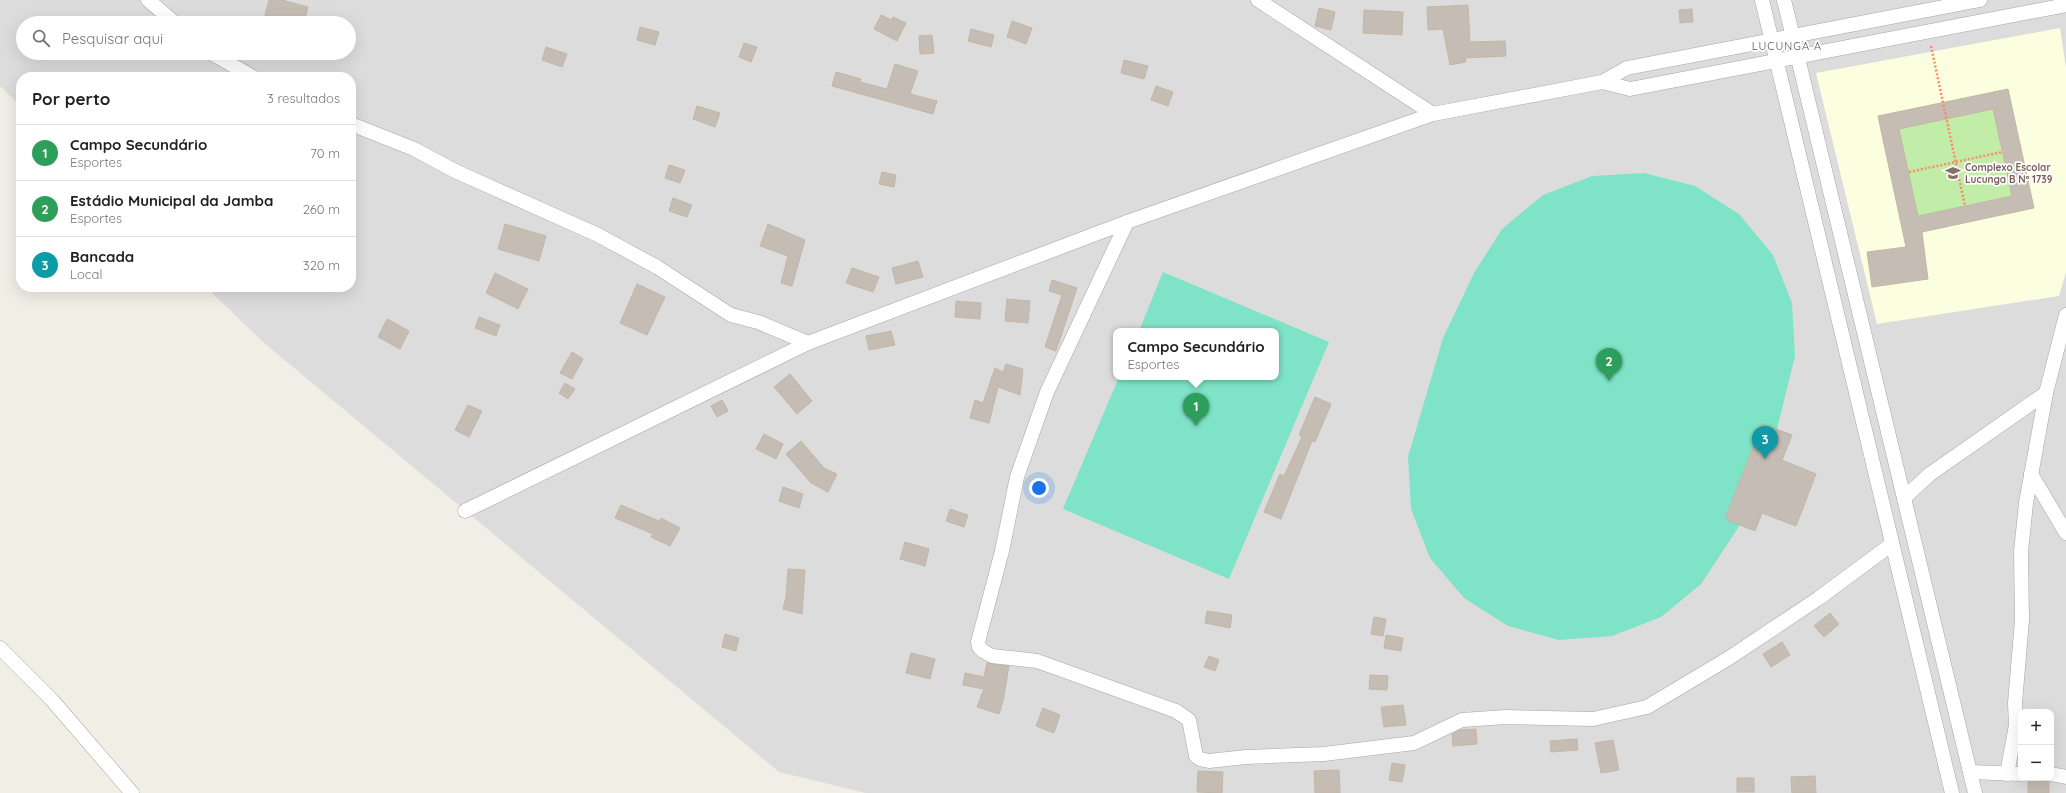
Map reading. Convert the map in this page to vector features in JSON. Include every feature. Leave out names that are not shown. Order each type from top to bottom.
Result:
[{"type":"street","points":[[148,0],[166,16]]},
{"type":"street","points":[[1258,0],[1434,114]]},
{"type":"street","points":[[1762,0],[1952,793]]},
{"type":"street","points":[[1784,0],[1975,793]]},
{"type":"street","points":[[465,511],[808,343],[1127,222],[1434,114],[1602,82],[1627,68],[1980,0]]},
{"type":"street","points":[[1602,82],[1630,89],[2066,5]]},
{"type":"street","points":[[223,60],[244,72]]},
{"type":"street","points":[[356,126],[414,149],[455,171],[598,235],[657,267],[731,315],[758,322],[808,343]]},
{"type":"street","points":[[1127,222],[1047,392],[1037,420],[1017,477],[1002,551],[978,642],[979,647],[992,656],[1037,661],[1176,711],[1189,720],[1196,756],[1200,759],[1210,762],[1246,757],[1324,754],[1414,743],[1462,720],[1506,717],[1593,719],[1647,707],[1729,658],[1819,598],[1892,544]]},
{"type":"street","points":[[2007,774],[2016,725],[2016,703],[2022,620],[2023,532],[2031,474],[2046,393],[2066,316]]},
{"type":"street","points":[[1904,498],[1930,474],[2046,393]]},
{"type":"street","points":[[2031,474],[2066,533]]},
{"type":"street","points":[[0,648],[52,700],[132,793]]},
{"type":"street","points":[[1970,772],[2018,774]]},
{"type":"street","points":[[2054,775],[2066,777]]},
{"type":"path","points":[[1928,32],[1965,206]]},
{"type":"path","points":[[1909,172],[2002,152]]},
{"type":"shaded area","points":[[0,0],[2066,0],[2066,793],[866,793],[779,772],[263,342],[211,292],[356,292],[356,72],[16,72],[16,101],[0,86]]},
{"type":"shaded area","name":"Complexo Escolar Lucunga B Nº 1739","points":[[2060,28],[2066,68],[2066,272],[2059,296],[1877,324],[1816,73]]},
{"type":"green space","points":[[1993,109],[2012,196],[1918,216],[1899,129]]},
{"type":"green space","points":[[1644,173],[1695,186],[1739,214],[1773,255],[1792,303],[1795,356],[1777,429],[1792,435],[1755,531],[1740,525],[1701,584],[1661,617],[1612,636],[1559,640],[1508,626],[1464,598],[1430,558],[1411,509],[1408,457],[1443,338],[1474,273],[1502,229],[1543,195],[1592,176]]},
{"type":"green space","points":[[1163,272],[1329,342],[1229,579],[1063,509],[1118,380],[1279,380],[1279,328],[1140,328]]},
{"type":"building","points":[[269,0],[282,0],[308,7],[306,16],[265,16]]},
{"type":"building","points":[[1468,5],[1470,42],[1505,41],[1506,56],[1465,58],[1466,62],[1450,65],[1443,29],[1428,30],[1427,7]]},
{"type":"building","points":[[1319,8],[1335,12],[1331,30],[1315,26]]},
{"type":"building","points":[[1692,9],[1693,22],[1680,23],[1679,10]]},
{"type":"building","points":[[1364,10],[1403,12],[1402,35],[1363,33]]},
{"type":"building","points":[[881,15],[892,20],[893,17],[906,23],[897,41],[874,29]]},
{"type":"building","points":[[1012,21],[1032,28],[1026,44],[1007,37]]},
{"type":"building","points":[[640,27],[659,32],[655,45],[637,40]]},
{"type":"building","points":[[971,29],[994,35],[991,47],[968,41]]},
{"type":"building","points":[[932,35],[934,53],[920,54],[919,36]]},
{"type":"building","points":[[744,43],[757,47],[751,62],[739,57]]},
{"type":"building","points":[[546,47],[567,54],[562,67],[542,60]]},
{"type":"building","points":[[1124,60],[1148,66],[1144,79],[1121,73]]},
{"type":"building","points":[[895,64],[918,71],[910,94],[937,101],[933,114],[832,86],[836,72],[861,79],[860,82],[887,89]]},
{"type":"building","points":[[1156,86],[1173,92],[1168,106],[1151,100]]},
{"type":"building","points":[[2008,89],[2034,208],[1922,232],[1928,279],[1872,287],[1867,252],[1906,247],[1878,116]],"holes":[[[1993,109],[2012,196],[1918,216],[1899,129]]]},
{"type":"building","points":[[697,106],[720,113],[715,127],[693,119]]},
{"type":"building","points":[[669,165],[685,170],[680,183],[665,178]]},
{"type":"building","points":[[882,172],[896,175],[894,187],[879,184]]},
{"type":"building","points":[[673,198],[692,205],[687,217],[669,211]]},
{"type":"building","points":[[505,224],[546,236],[539,261],[498,249]]},
{"type":"building","points":[[768,224],[805,240],[792,286],[781,283],[788,256],[760,246]]},
{"type":"building","points":[[918,261],[923,277],[896,284],[892,268]]},
{"type":"building","points":[[852,268],[879,277],[873,292],[846,283]]},
{"type":"building","points":[[495,273],[528,289],[518,309],[486,293]]},
{"type":"building","points":[[1052,280],[1077,288],[1056,351],[1045,347],[1062,295],[1049,291]]},
{"type":"building","points":[[637,284],[665,297],[647,335],[620,323]]},
{"type":"building","points":[[1007,299],[1030,301],[1028,323],[1005,321]]},
{"type":"building","points":[[956,301],[981,303],[980,319],[955,317]]},
{"type":"building","points":[[479,317],[500,325],[496,336],[475,328]]},
{"type":"building","points":[[387,319],[409,331],[400,349],[378,337]]},
{"type":"building","points":[[891,331],[895,345],[869,350],[866,336]]},
{"type":"building","points":[[572,352],[583,359],[572,379],[560,373]]},
{"type":"building","points":[[1006,364],[1023,369],[1020,395],[998,387],[989,423],[970,418],[975,400],[983,403],[995,368],[1003,372]]},
{"type":"building","points":[[790,374],[812,401],[797,414],[774,387]]},
{"type":"building","points":[[565,383],[575,389],[568,399],[559,393]]},
{"type":"building","points":[[1315,397],[1331,404],[1315,442],[1312,441],[1281,519],[1264,512],[1280,474],[1284,476],[1302,437],[1299,435]]},
{"type":"building","points":[[722,400],[728,411],[717,417],[711,406]]},
{"type":"building","points":[[468,405],[482,411],[469,437],[455,430]]},
{"type":"building","points":[[1762,424],[1792,435],[1782,460],[1816,474],[1796,526],[1762,513],[1755,531],[1725,519]]},
{"type":"building","points":[[764,434],[783,444],[776,459],[756,449]]},
{"type":"building","points":[[801,441],[824,468],[837,474],[828,492],[811,483],[786,454]]},
{"type":"building","points":[[783,487],[803,494],[799,508],[779,501]]},
{"type":"building","points":[[621,505],[659,521],[661,518],[680,528],[670,546],[651,537],[653,534],[615,518]]},
{"type":"building","points":[[950,509],[968,515],[964,527],[946,521]]},
{"type":"building","points":[[905,542],[929,549],[925,566],[900,559]]},
{"type":"building","points":[[788,569],[805,570],[802,614],[783,609],[786,597]]},
{"type":"building","points":[[1207,611],[1232,615],[1230,628],[1205,623]]},
{"type":"building","points":[[1830,613],[1839,624],[1824,637],[1814,626]]},
{"type":"building","points":[[1374,617],[1386,619],[1383,636],[1371,634]]},
{"type":"building","points":[[725,634],[739,638],[736,651],[722,647]]},
{"type":"building","points":[[1386,635],[1403,638],[1401,651],[1384,648]]},
{"type":"building","points":[[1782,642],[1790,655],[1771,667],[1763,654]]},
{"type":"building","points":[[911,653],[935,659],[930,679],[906,673]]},
{"type":"building","points":[[1209,656],[1219,660],[1215,671],[1204,667]]},
{"type":"building","points":[[987,663],[1009,666],[1003,701],[999,714],[977,707],[984,689],[963,685],[965,673],[984,677]]},
{"type":"building","points":[[1370,675],[1388,676],[1387,690],[1369,689]]},
{"type":"building","points":[[1403,705],[1406,725],[1384,727],[1381,707]]},
{"type":"building","points":[[1043,708],[1060,715],[1054,733],[1036,726]]},
{"type":"building","points":[[1476,729],[1477,744],[1453,746],[1452,734],[1460,730]]},
{"type":"building","points":[[1577,739],[1578,750],[1551,752],[1550,741]]},
{"type":"building","points":[[1613,740],[1619,770],[1601,773],[1595,743]]},
{"type":"building","points":[[1392,763],[1405,765],[1402,782],[1389,780]]},
{"type":"building","points":[[1339,770],[1340,793],[1315,793],[1314,771]]},
{"type":"building","points":[[1198,771],[1223,772],[1222,793],[1197,792]]},
{"type":"building","points":[[1815,776],[1816,793],[1792,793],[1791,777]]},
{"type":"building","points":[[1737,778],[1754,778],[1754,792],[1737,792]]},
{"type":"building","points":[[2028,781],[2049,782],[2049,793],[2028,793]]},
{"type":"place","name":"Complexo Escolar Lucunga B Nº 1739","points":[[1953,173]]},
{"type":"place","name":"Estádio Municipal da Jamba","points":[[1609,381]]},
{"type":"place","name":"Campo Secundário","points":[[1196,426]]},
{"type":"place","name":"Bancada","points":[[1765,459]]},
{"type":"district","name":"LUCUNGA A","points":[[1787,46]]}]
